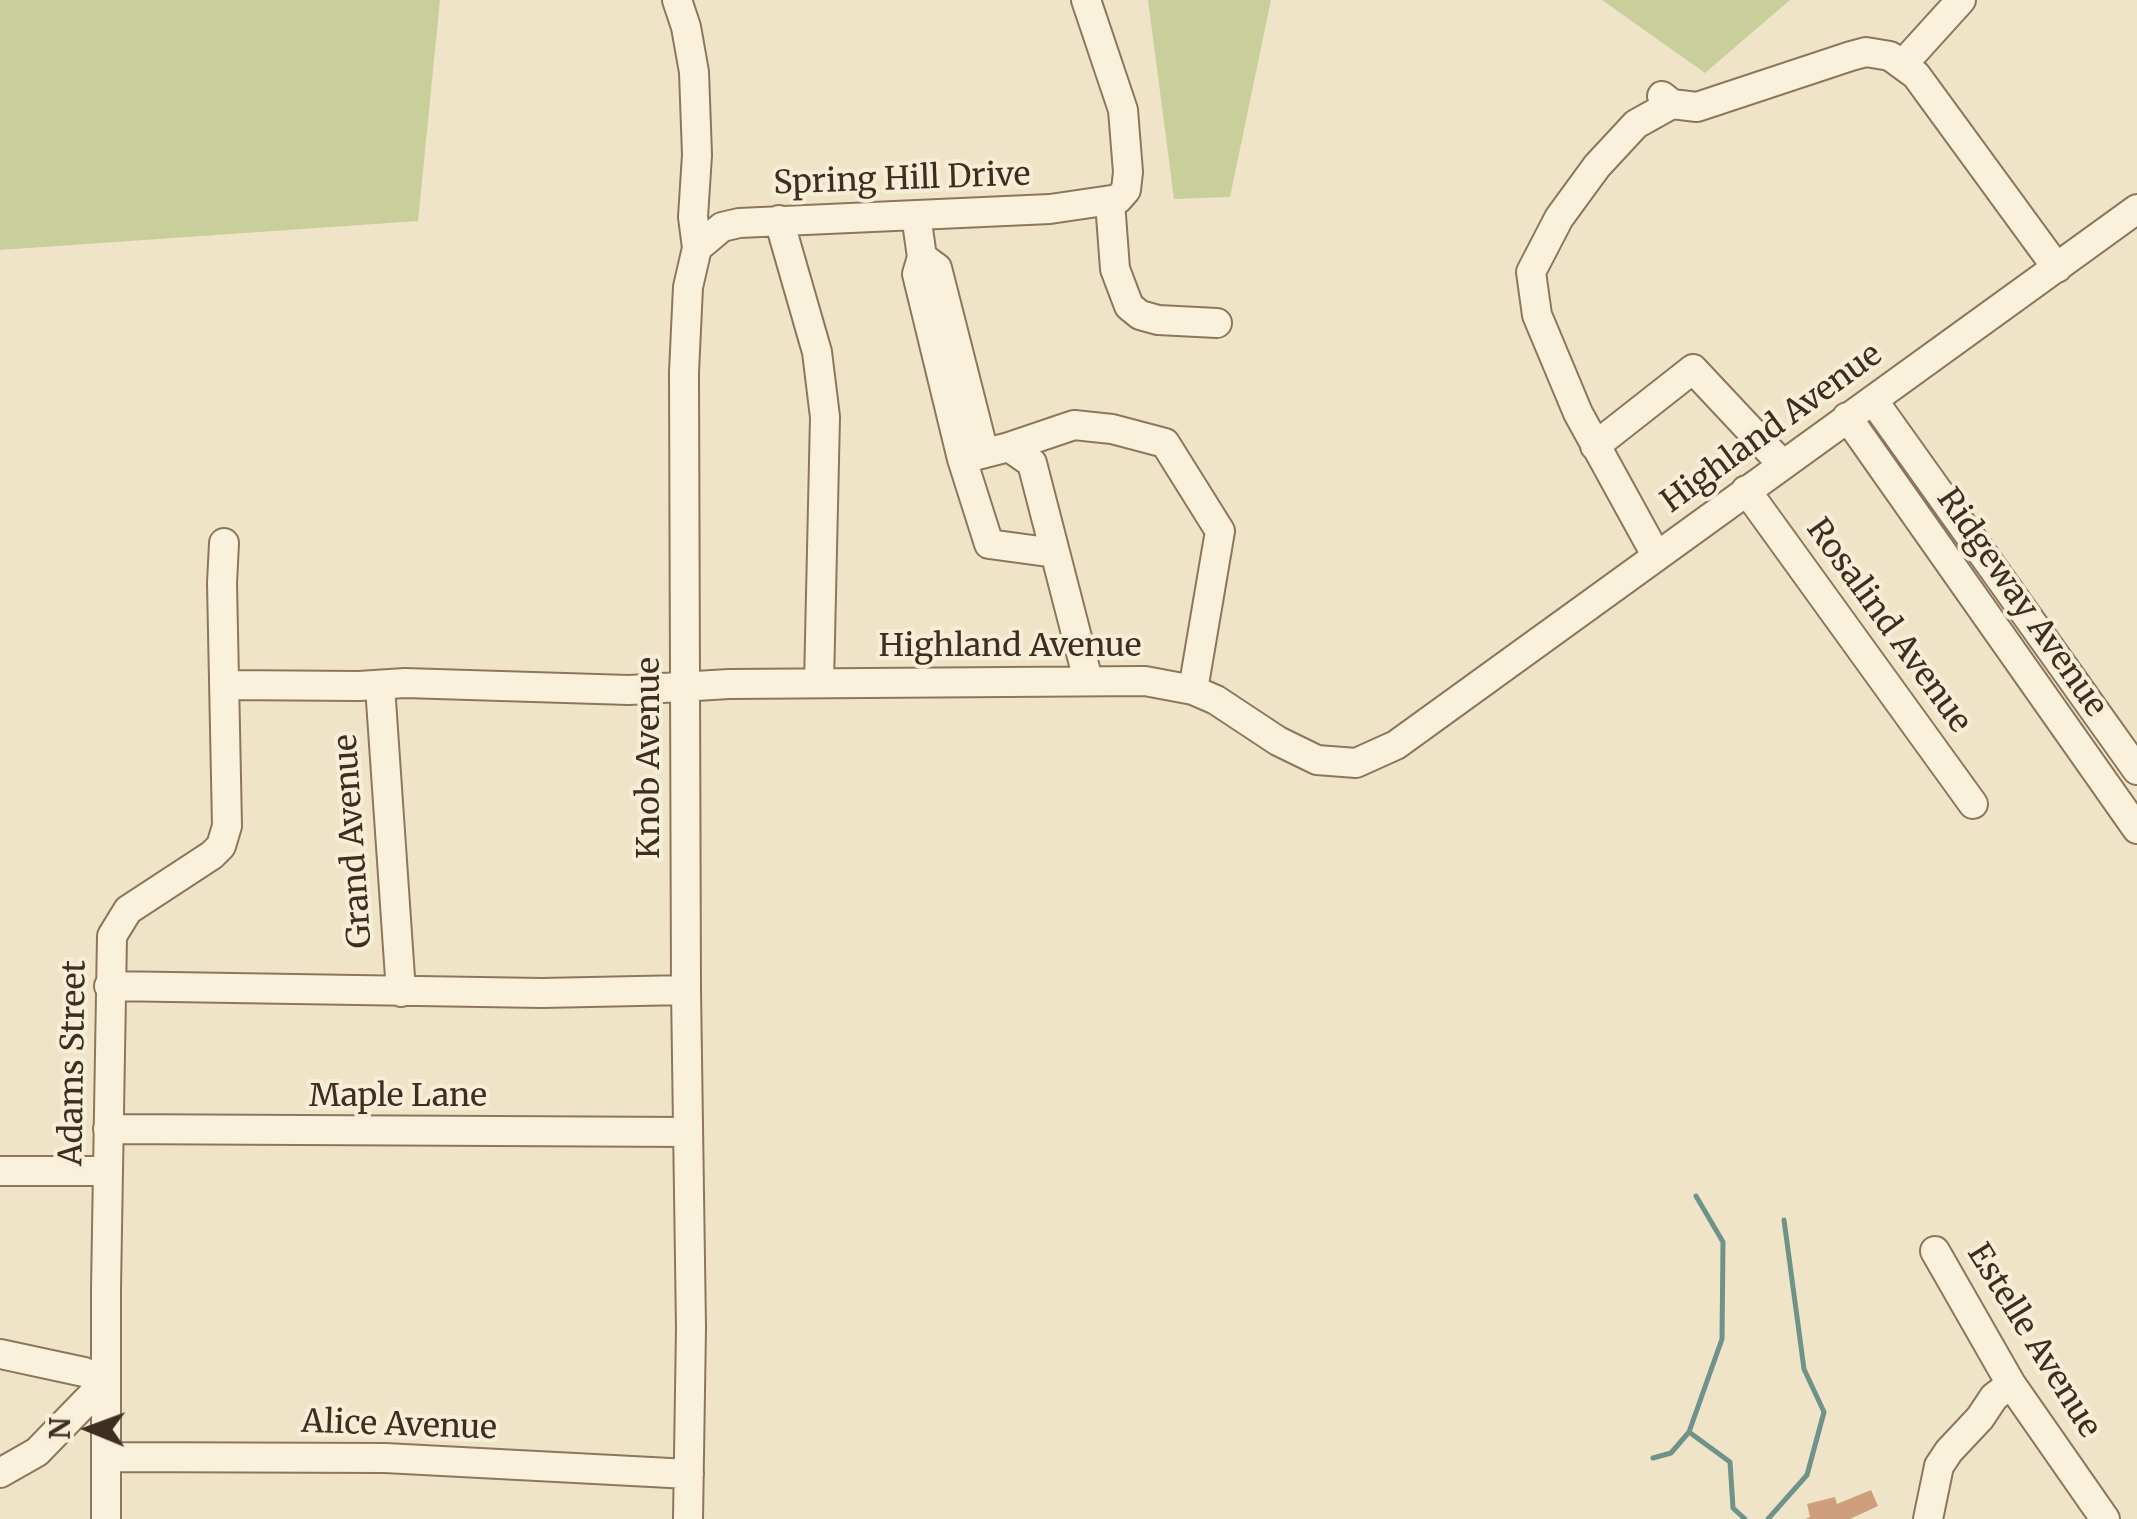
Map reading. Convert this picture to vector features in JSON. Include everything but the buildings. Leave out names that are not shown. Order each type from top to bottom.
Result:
[{"type":"street","name":"Knob Avenue","points":[[677,0],[694,72],[698,154],[693,217],[697,248],[688,286],[684,372],[688,1519]]},
{"type":"street","points":[[1086,0],[1124,110],[1128,172],[1126,190],[1114,201],[1115,269],[1130,306],[1140,315],[1158,320],[1217,323]]},
{"type":"street","points":[[1902,64],[1961,0]]},
{"type":"street","points":[[1656,555],[1578,413],[1537,315],[1531,272],[1559,218],[1597,166],[1636,124],[1667,100],[1697,107],[1866,52],[1890,56],[1929,92],[2057,268]]},
{"type":"street","name":"Spring Hill Drive","points":[[697,248],[722,227],[779,220],[916,216],[1114,201]]},
{"type":"street","name":"Highland Avenue","points":[[226,684],[405,683],[628,690],[818,683],[1144,681],[1193,690],[1216,700],[1298,752],[1336,764],[1356,763],[1396,745],[2137,209]]},
{"type":"street","points":[[916,216],[922,257],[937,268],[985,453],[990,544],[1055,553]]},
{"type":"street","points":[[779,220],[817,352],[825,417],[818,683]]},
{"type":"street","points":[[1595,446],[1693,369],[1782,464]]},
{"type":"street","name":"Ridgeway Avenue","points":[[1873,400],[2137,770]]},
{"type":"street","name":"Ridgeway Avenue","points":[[1847,418],[2137,829]]},
{"type":"street","points":[[985,453],[1074,425],[1165,443],[1220,531],[1193,690]]},
{"type":"street","points":[[985,453],[1032,463],[1088,680]]},
{"type":"street","name":"Rosalind Avenue","points":[[1746,490],[1973,804]]},
{"type":"street","name":"Adams Street","points":[[106,1519],[112,936],[118,922],[141,900],[186,874],[221,846],[227,826],[224,543]]},
{"type":"street","name":"Grand Avenue","points":[[380,686],[401,992]]},
{"type":"street","points":[[109,986],[401,992],[686,990]]},
{"type":"street","name":"Maple Lane","points":[[108,1129],[688,1132]]},
{"type":"street","points":[[0,1172],[107,1172]]},
{"type":"street","name":"Estelle Avenue","points":[[1935,1251],[2011,1384],[2105,1519]]},
{"type":"street","points":[[0,1354],[84,1372],[106,1381],[38,1452],[0,1473]]},
{"type":"street","points":[[1928,1519],[1935,1480],[1948,1451],[1994,1397],[2011,1384]]},
{"type":"street","name":"Alice Avenue","points":[[106,1457],[385,1458],[689,1474]]},
{"type":"green space","points":[[0,0],[440,0],[418,221],[0,250]]},
{"type":"green space","points":[[1148,0],[1271,0],[1230,197],[1174,199]]},
{"type":"green space","points":[[1602,0],[1790,0],[1705,73]]},
{"type":"waterway","points":[[1689,1432],[1722,1339],[1723,1242],[1696,1196]]},
{"type":"waterway","points":[[1768,1519],[1807,1475],[1824,1412],[1804,1369],[1784,1220]]},
{"type":"waterway","points":[[1653,1458],[1671,1453],[1689,1432],[1730,1462],[1733,1508],[1745,1519]]}]
